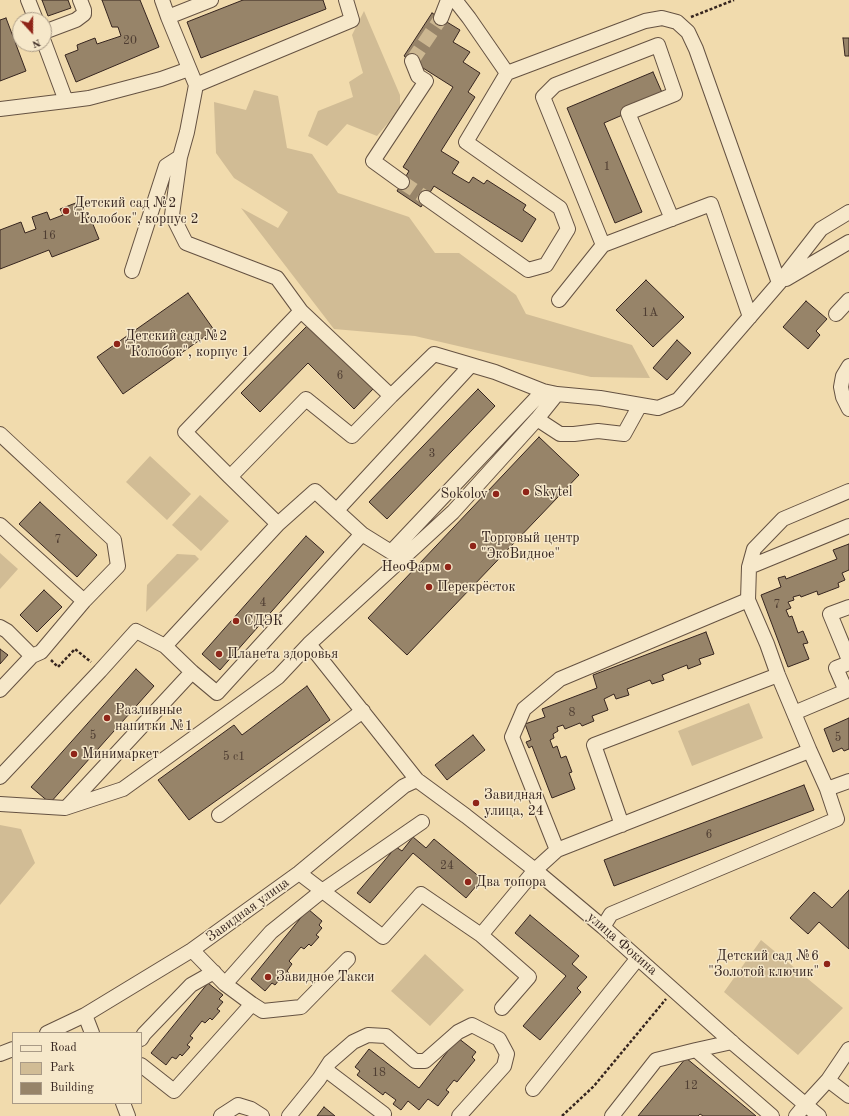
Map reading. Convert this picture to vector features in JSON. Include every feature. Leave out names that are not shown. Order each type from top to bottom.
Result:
[{"type":"street","points":[[28,0],[33,12]]},
{"type":"street","points":[[52,29],[76,20],[84,14],[80,0]]},
{"type":"street","points":[[162,0],[196,85],[180,157],[172,215],[186,243],[277,278],[301,311],[391,396]]},
{"type":"street","points":[[168,17],[211,0]]},
{"type":"street","points":[[196,85],[352,20],[346,0]]},
{"type":"street","points":[[441,18],[448,0]]},
{"type":"street","points":[[455,0],[507,73]]},
{"type":"street","points":[[426,198],[528,270],[546,265],[568,229],[560,208],[466,142],[507,73],[645,21],[662,18],[677,22],[688,32],[696,49],[779,283]]},
{"type":"street","points":[[603,245],[543,97],[555,85],[658,45],[675,94],[628,113],[672,219]]},
{"type":"street","points":[[48,52],[66,102]]},
{"type":"street","points":[[402,182],[373,161],[426,81],[418,76],[412,62]]},
{"type":"street","points":[[0,109],[66,102],[88,98],[154,81],[189,69]]},
{"type":"street","points":[[132,271],[166,166],[180,157]]},
{"type":"street","points":[[559,300],[603,245],[711,204],[750,317]]},
{"type":"street","points":[[230,477],[306,399],[352,436],[434,354],[495,372],[550,392],[600,398],[658,408],[678,400],[779,283],[821,229],[849,212]]},
{"type":"street","points":[[779,283],[849,242]]},
{"type":"street","points":[[836,314],[849,300]]},
{"type":"street","points":[[278,524],[185,432],[301,311]]},
{"type":"street","points":[[337,510],[471,365]]},
{"type":"street","points":[[849,366],[843,376],[841,387],[842,397],[849,409]]},
{"type":"street","points":[[0,804],[65,808],[123,789],[234,710],[278,677],[309,644],[453,512],[537,419],[550,392]]},
{"type":"street","points":[[165,646],[278,524],[315,490],[362,534],[391,552],[550,392]]},
{"type":"street","points":[[537,419],[560,434],[598,431],[624,434],[640,405]]},
{"type":"street","points":[[0,434],[114,540],[118,566],[36,654],[0,690]]},
{"type":"street","points":[[603,927],[612,914],[837,818],[827,790],[748,600],[749,567],[754,549],[783,519],[849,491]]},
{"type":"street","points":[[0,525],[84,601]]},
{"type":"street","points":[[749,567],[849,526]]},
{"type":"street","points":[[217,693],[362,534]]},
{"type":"street","points":[[557,850],[512,737],[524,709],[560,679],[748,600]]},
{"type":"street","points":[[794,713],[848,690],[836,668],[849,662],[830,614],[849,607]]},
{"type":"street","points":[[0,627],[36,654]]},
{"type":"street","points":[[0,777],[136,631],[165,646],[234,710]]},
{"type":"street","name":"улица Фокина","points":[[309,644],[417,780],[535,870],[603,927],[732,1042],[819,1116]]},
{"type":"street","points":[[65,808],[192,672]]},
{"type":"street","points":[[622,826],[594,745],[778,675]]},
{"type":"street","points":[[219,815],[363,711]]},
{"type":"street","points":[[481,935],[535,870],[557,850],[585,838],[622,826],[804,753],[809,749]]},
{"type":"street","name":"Завидная улица","points":[[49,1032],[85,1015],[192,950],[299,873],[404,786],[417,780]]},
{"type":"street","points":[[827,790],[849,781]]},
{"type":"street","points":[[225,984],[271,932],[322,891],[422,822]]},
{"type":"street","points":[[299,873],[383,937],[421,894],[481,935],[529,977],[502,1008]]},
{"type":"street","points":[[192,950],[225,984],[263,1011],[301,1007],[348,959]]},
{"type":"street","points":[[533,1089],[638,958]]},
{"type":"street","points":[[142,1037],[191,985],[214,972]]},
{"type":"street","points":[[142,1066],[174,1091],[252,1004]]},
{"type":"street","points":[[85,1015],[92,1032]]},
{"type":"street","points":[[290,1116],[326,1070],[330,1062],[353,1042],[368,1035],[386,1036],[415,1060],[426,1061],[458,1032],[472,1025],[499,1039],[507,1054],[504,1066],[460,1116]]},
{"type":"street","points":[[612,1116],[656,1060],[732,1042]]},
{"type":"street","points":[[0,1054],[12,1049]]},
{"type":"street","points":[[796,1116],[828,1080],[849,1049]]},
{"type":"street","points":[[696,1050],[772,1116]]},
{"type":"street","points":[[326,1070],[384,1115]]},
{"type":"street","points":[[828,1080],[849,1096]]},
{"type":"street","points":[[123,1104],[128,1116]]},
{"type":"street","points":[[221,1116],[238,1105],[251,1109],[262,1116]]},
{"type":"path","points":[[677,22],[734,0]]},
{"type":"path","points":[[36,654],[58,667],[75,649],[100,671]]},
{"type":"path","points":[[562,1116],[594,1086],[674,990]]},
{"type":"green space","points":[[364,11],[400,95],[400,109],[377,136],[347,124],[327,146],[308,136],[318,111],[353,97],[349,82],[363,73],[352,35]]},
{"type":"green space","points":[[254,90],[278,96],[287,148],[312,154],[338,193],[409,217],[435,253],[459,253],[516,295],[526,314],[632,345],[650,378],[591,377],[415,336],[334,329],[241,208],[278,228],[288,212],[234,178],[216,153],[214,102],[246,110]]},
{"type":"green space","points":[[150,456],[191,494],[167,520],[126,482]]},
{"type":"green space","points":[[200,495],[229,521],[201,551],[172,525]]},
{"type":"green space","points":[[0,553],[18,569],[0,589]]},
{"type":"green space","points":[[177,554],[195,555],[199,559],[146,612],[147,585]]},
{"type":"green space","points":[[749,703],[763,738],[692,766],[678,731]]},
{"type":"green space","points":[[0,825],[21,829],[35,863],[0,905]]},
{"type":"green space","points":[[761,940],[843,1008],[798,1055],[724,992]]},
{"type":"green space","points":[[425,954],[464,990],[430,1026],[391,991]]},
{"type":"building","points":[[42,0],[68,0],[71,8],[52,15],[52,12],[46,12]]},
{"type":"building","points":[[102,0],[140,0],[159,47],[76,82],[65,55],[78,50],[77,45],[95,38],[97,44],[121,36],[118,27],[112,27]]},
{"type":"building","points":[[243,0],[323,0],[326,9],[201,58],[187,22]]},
{"type":"building","points":[[432,13],[460,30],[453,42],[470,52],[463,62],[480,73],[468,92],[475,97],[441,151],[459,162],[452,173],[469,183],[473,177],[484,184],[487,180],[526,205],[523,210],[536,219],[522,242],[434,186],[421,207],[397,191],[409,171],[403,167],[453,87],[404,56]]},
{"type":"building","points":[[6,18],[12,34],[12,52],[19,52],[26,71],[0,81],[0,20]]},
{"type":"building","points":[[843,38],[849,38],[849,56],[845,56]]},
{"type":"building","points":[[653,72],[664,97],[604,123],[642,212],[615,223],[567,108]]},
{"type":"building","points":[[81,201],[87,218],[90,217],[99,239],[52,257],[49,250],[0,269],[0,230],[21,222],[25,233],[36,229],[32,217],[47,212],[50,220],[63,215],[60,209]]},
{"type":"building","points":[[646,280],[684,317],[653,347],[616,310]]},
{"type":"building","points":[[188,293],[214,330],[123,394],[97,357]]},
{"type":"building","points":[[806,301],[827,319],[816,331],[820,335],[808,349],[783,327]]},
{"type":"building","points":[[307,326],[373,389],[354,409],[308,363],[260,412],[241,393]]},
{"type":"building","points":[[677,340],[691,353],[667,380],[653,368]]},
{"type":"building","points":[[478,389],[495,406],[387,519],[369,502]]},
{"type":"building","name":"Торговый центр \"ЭкоВидное\"","points":[[539,437],[579,475],[407,655],[368,618]]},
{"type":"building","points":[[40,502],[97,555],[77,577],[19,524]]},
{"type":"building","points":[[306,536],[324,552],[220,670],[202,654]]},
{"type":"building","points":[[849,544],[849,570],[842,573],[845,580],[838,583],[839,587],[818,595],[817,591],[801,597],[800,595],[793,597],[794,600],[788,602],[791,608],[786,610],[789,617],[792,616],[798,633],[803,631],[808,643],[803,644],[809,659],[788,667],[761,595],[781,587],[778,578],[785,576],[786,579],[837,559],[833,550]]},
{"type":"building","points":[[44,590],[62,607],[37,632],[20,615]]},
{"type":"building","points":[[706,632],[714,654],[699,659],[701,664],[688,669],[687,665],[662,675],[664,680],[652,684],[650,680],[627,689],[629,695],[616,699],[614,694],[604,699],[608,710],[592,716],[594,721],[582,726],[580,723],[565,729],[563,725],[557,727],[558,731],[553,734],[554,738],[550,740],[553,748],[557,746],[561,758],[566,756],[572,772],[569,773],[575,789],[552,798],[532,746],[529,748],[526,742],[531,740],[525,724],[545,717],[542,709],[597,688],[593,675]]},
{"type":"building","points":[[0,649],[8,655],[0,664]]},
{"type":"building","points":[[136,669],[154,686],[50,803],[31,787]]},
{"type":"building","points":[[307,686],[330,720],[189,820],[158,780],[234,725],[242,735]]},
{"type":"building","points":[[849,718],[849,749],[844,751],[842,748],[833,752],[824,729]]},
{"type":"building","points":[[473,735],[485,750],[447,780],[435,765]]},
{"type":"building","points":[[804,785],[814,810],[614,886],[604,860]]},
{"type":"building","points":[[413,837],[426,848],[434,839],[482,879],[466,898],[413,853],[370,903],[357,893],[396,847],[402,851]]},
{"type":"building","points":[[849,890],[849,949],[819,922],[808,934],[790,918],[814,892],[832,908]]},
{"type":"building","points":[[308,909],[322,921],[319,925],[322,928],[316,935],[319,937],[311,946],[309,944],[304,949],[301,947],[289,961],[292,964],[287,971],[289,973],[282,982],[279,980],[275,985],[272,983],[265,991],[251,979]]},
{"type":"building","points":[[530,915],[579,956],[572,964],[587,977],[577,988],[581,992],[540,1040],[523,1026],[566,976],[515,933]]},
{"type":"building","points":[[208,983],[223,995],[219,999],[223,1002],[217,1009],[220,1011],[212,1020],[210,1018],[205,1023],[202,1021],[190,1036],[193,1038],[187,1045],[190,1047],[182,1056],[180,1054],[176,1059],[172,1057],[166,1065],[151,1053]]},
{"type":"building","points":[[458,1038],[476,1052],[472,1057],[475,1060],[457,1082],[454,1080],[446,1090],[449,1092],[438,1106],[428,1099],[419,1110],[408,1101],[401,1110],[393,1104],[396,1100],[385,1092],[383,1095],[357,1075],[360,1071],[355,1067],[369,1049],[419,1088]]},
{"type":"building","points":[[686,1058],[756,1116],[703,1116],[700,1114],[698,1116],[638,1116]]},
{"type":"building","points":[[324,1107],[335,1116],[317,1116]]},
{"type":"tunnel","points":[[412,61],[441,18]]},
{"type":"tunnel","points":[[402,182],[426,198]]},
{"type":"place","name":"Детский сад №2 \"Колобок\", корпус 2","points":[[66,211]]},
{"type":"place","name":"Детский сад №2 \"Колобок\", корпус 1","points":[[117,344]]},
{"type":"place","name":"Skytel","points":[[526,492]]},
{"type":"place","name":"Sokolov","points":[[496,494]]},
{"type":"place","name":"Торговый центр \"ЭкоВидное\"","points":[[473,546]]},
{"type":"place","name":"НеоФарм","points":[[448,567]]},
{"type":"place","name":"Перекрёсток","points":[[429,587]]},
{"type":"place","name":"СДЭК","points":[[236,621]]},
{"type":"place","name":"Планета здоровья","points":[[219,654]]},
{"type":"place","name":"Разливные напитки №1","points":[[107,718]]},
{"type":"place","name":"Минимаркет","points":[[74,754]]},
{"type":"place","name":"Завидная улица, 24","points":[[476,803]]},
{"type":"place","name":"Два топора","points":[[468,882]]},
{"type":"place","name":"Детский сад №6 \"Золотой ключик\"","points":[[827,964]]},
{"type":"place","name":"Завидное Такси","points":[[268,977]]}]
